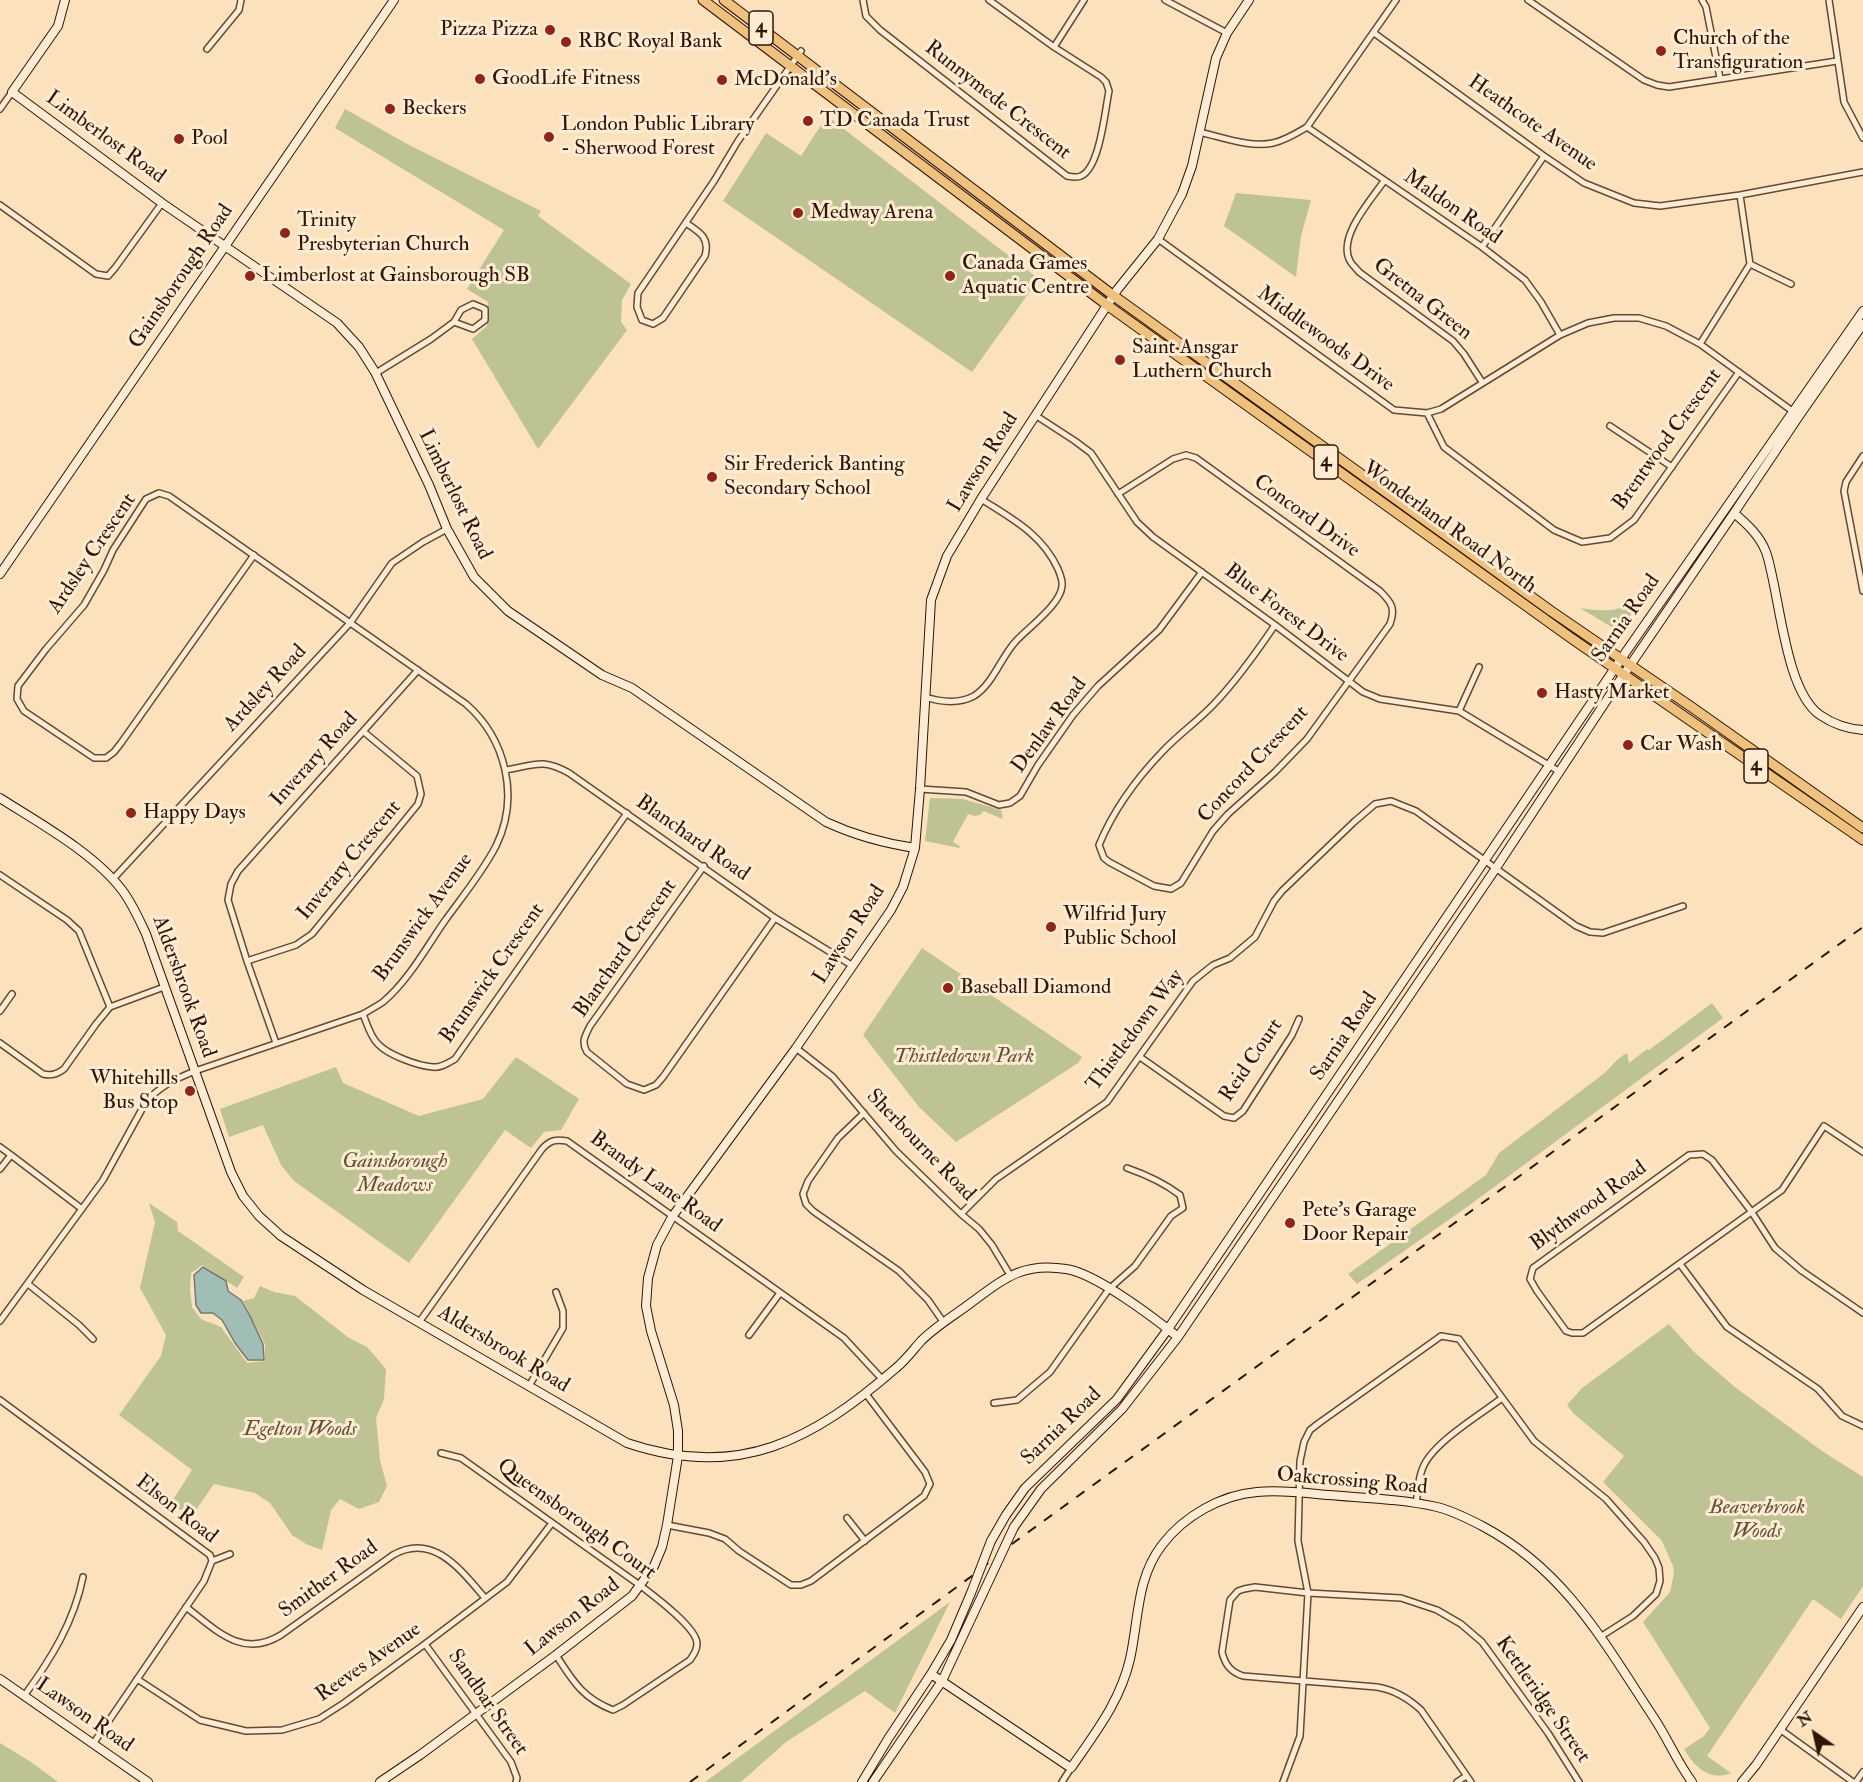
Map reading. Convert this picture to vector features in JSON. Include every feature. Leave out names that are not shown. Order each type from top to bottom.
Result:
[{"type":"main road","name":"Wonderland Road North","points":[[703,0],[1107,305],[1623,675],[1863,840]]},
{"type":"main road","name":"Wonderland Road North","points":[[723,0],[736,4],[1114,296],[1551,611],[1863,828]]},
{"type":"street","points":[[0,109],[58,26],[65,0]]},
{"type":"street","points":[[207,49],[239,10],[241,0]]},
{"type":"street","name":"Gainsborough Road","points":[[0,574],[394,0]]},
{"type":"street","name":"Runnymede Crescent","points":[[863,0],[866,16],[903,49],[1067,176],[1074,178],[1083,176],[1094,162],[1097,151],[1109,91],[1106,82],[989,0]]},
{"type":"street","points":[[1054,47],[1084,0]]},
{"type":"street","points":[[1165,0],[1227,33]]},
{"type":"street","name":"Lawson Road","points":[[380,1782],[556,1655],[632,1596],[641,1586],[658,1557],[667,1525],[678,1456],[678,1431],[674,1405],[651,1331],[646,1306],[648,1278],[657,1245],[672,1217],[853,966],[891,910],[903,886],[915,848],[931,600],[936,582],[947,556],[981,499],[1117,290],[1158,239],[1182,194],[1192,166],[1216,58],[1227,33],[1249,0]]},
{"type":"street","points":[[1199,132],[1236,141],[1261,144],[1288,137],[1308,127],[1396,0]]},
{"type":"street","points":[[1528,0],[1644,80],[1658,85],[1669,87],[1837,61]]},
{"type":"street","points":[[1702,0],[1706,7],[1720,78]]},
{"type":"street","points":[[1829,0],[1844,102],[1863,138]]},
{"type":"street","name":"Heathcote Avenue","points":[[1374,33],[1584,183],[1634,203],[1660,206],[1740,195],[1863,172]]},
{"type":"street","points":[[686,223],[698,230],[703,237],[707,246],[705,256],[663,318],[653,324],[642,320],[637,307],[638,293],[799,53]]},
{"type":"street","name":"Limberlost Road","points":[[12,92],[162,203],[337,323],[359,347],[376,373],[447,529],[474,577],[508,611],[602,675],[632,688],[826,822],[847,832],[882,843],[915,848]]},
{"type":"street","name":"Maldon Road","points":[[1308,127],[1482,247],[1525,280],[1560,335]]},
{"type":"street","points":[[1482,247],[1544,156]]},
{"type":"street","name":"Gretna Green","points":[[1384,181],[1351,230],[1346,244],[1349,260],[1359,272],[1453,341],[1482,382]]},
{"type":"street","points":[[1701,344],[1750,264],[1740,195]]},
{"type":"street","points":[[0,205],[96,274],[108,276],[162,203]]},
{"type":"street","name":"Middlewoods Drive","points":[[1158,239],[1394,410],[1426,413],[1441,409],[1560,335],[1588,323],[1614,318],[1640,318],[1666,326],[1701,344],[1796,414]]},
{"type":"street","points":[[1750,264],[1791,284]]},
{"type":"street","points":[[376,373],[454,322],[461,310],[473,304],[485,309],[485,320],[473,329],[454,322]]},
{"type":"street","name":"Sarnia Road","points":[[873,1782],[942,1681],[1014,1527],[1041,1489],[1122,1409],[1178,1337],[1734,513],[1863,311]]},
{"type":"street","name":"Sarnia Road","points":[[862,1782],[932,1674],[951,1640],[991,1541],[1006,1515],[1025,1488],[1117,1399],[1168,1329],[1621,659],[1863,324]]},
{"type":"street","name":"Brentwood Crescent","points":[[1426,413],[1444,447],[1554,530],[1582,542],[1610,538],[1634,520],[1739,372]]},
{"type":"street","name":"Blue Forest Drive","points":[[1035,416],[1091,453],[1137,522],[1153,537],[1363,692],[1380,699],[1459,711],[1560,772]]},
{"type":"street","points":[[1610,426],[1672,467]]},
{"type":"street","name":"Concord Drive","points":[[1118,494],[1173,459],[1186,455],[1196,458],[1380,591],[1394,613],[1390,624],[1348,681]]},
{"type":"street","points":[[1863,456],[1846,482],[1844,491],[1863,591]]},
{"type":"street","name":"Ardsley Crescent","points":[[254,555],[114,752],[106,758],[94,758],[24,711],[17,699],[18,686],[84,605],[113,550],[146,499],[159,493],[169,496],[254,555],[350,623]]},
{"type":"street","points":[[925,697],[938,701],[962,701],[975,695],[987,684],[1014,643],[1058,600],[1063,586],[1053,558],[1042,542],[981,499]]},
{"type":"street","points":[[1734,513],[1752,528],[1766,550],[1790,660],[1799,688],[1819,715],[1836,724],[1863,730]]},
{"type":"street","name":"Ardsley Road","points":[[113,879],[350,623],[392,563],[447,529]]},
{"type":"street","name":"Denlaw Road","points":[[920,789],[966,792],[999,805],[1010,803],[1020,796],[1038,765],[1073,715],[1098,686],[1159,630],[1202,572]]},
{"type":"street","name":"Brunswick Avenue","points":[[0,1321],[103,1180],[147,1100],[168,1082],[363,1014],[383,1001],[402,982],[495,846],[505,822],[506,770],[494,740],[479,716],[466,704],[350,623]]},
{"type":"street","name":"Concord Crescent","points":[[1275,625],[1245,668],[1214,705],[1163,750],[1131,789],[1105,832],[1100,845],[1104,858],[1109,862],[1154,886],[1171,889],[1181,883],[1213,831],[1306,739],[1348,681]]},
{"type":"street","points":[[1459,711],[1479,667]]},
{"type":"street","name":"Inverary Road","points":[[276,1043],[228,900],[231,884],[237,871],[418,670]]},
{"type":"street","name":"Inverary Crescent","points":[[247,962],[296,945],[312,934],[418,804],[421,794],[417,776],[364,732]]},
{"type":"street","name":"Blanchard Road","points":[[506,770],[540,763],[553,764],[569,773],[775,918],[853,966]]},
{"type":"street","name":"Aldersbrook Road","points":[[0,798],[83,853],[113,879],[134,908],[146,934],[231,1172],[243,1196],[259,1215],[281,1236],[354,1284],[627,1443],[678,1456],[727,1458],[762,1451],[798,1437],[866,1394],[898,1367],[922,1340],[1010,1275],[1026,1269],[1047,1267],[1069,1269],[1090,1277],[1154,1318],[1178,1337]]},
{"type":"street","name":"Thistledown Way","points":[[961,1214],[996,1179],[1107,1102],[1193,981],[1213,965],[1230,958],[1255,937],[1274,901],[1282,891],[1375,804],[1391,801],[1408,807],[1576,926],[1590,932],[1603,933],[1683,906]]},
{"type":"street","name":"Brunswick Crescent","points":[[363,1014],[372,1037],[380,1046],[400,1058],[435,1068],[455,1059],[627,813]]},
{"type":"street","name":"Blanchard Crescent","points":[[704,866],[590,1026],[583,1040],[587,1052],[627,1084],[644,1090],[656,1085],[775,918]]},
{"type":"street","points":[[0,875],[67,920],[79,931],[110,1007]]},
{"type":"street","points":[[0,1043],[43,1074],[50,1076],[57,1074],[64,1069],[110,1007],[164,987]]},
{"type":"street","points":[[0,1011],[12,994]]},
{"type":"street","name":"Reid Court","points":[[1140,1057],[1224,1116],[1233,1118],[1243,1111],[1292,1035],[1299,1019]]},
{"type":"street","name":"Sherbourne Road","points":[[796,1048],[833,1077],[896,1151],[979,1229],[992,1245],[1010,1275]]},
{"type":"street","points":[[864,1113],[838,1138],[808,1181],[803,1194],[806,1204],[899,1271],[928,1300],[944,1323]]},
{"type":"street","name":"Blythwood Road","points":[[1751,1211],[1712,1160],[1703,1154],[1689,1155],[1533,1268],[1530,1279],[1566,1330],[1572,1333],[1583,1333],[1782,1190],[1824,1126],[1863,1152]]},
{"type":"street","name":"Brandy Lane Road","points":[[420,1321],[548,1142],[557,1139],[567,1141],[844,1338],[882,1380]]},
{"type":"street","points":[[0,1147],[82,1209]]},
{"type":"street","points":[[0,1169],[11,1155]]},
{"type":"street","points":[[994,1403],[1017,1400],[1050,1372],[1109,1289],[1135,1266],[1171,1216],[1183,1208],[1180,1194],[1169,1186],[1127,1168]]},
{"type":"street","points":[[1751,1211],[1775,1248],[1802,1271],[1863,1313]]},
{"type":"street","points":[[1680,1264],[1727,1328],[1818,1389],[1842,1416],[1863,1426]]},
{"type":"street","points":[[28,1284],[80,1325],[93,1339]]},
{"type":"street","points":[[529,1386],[563,1328],[563,1311],[556,1292]]},
{"type":"street","points":[[749,1335],[780,1293]]},
{"type":"street","points":[[1282,1782],[1300,1736],[1308,1593],[1298,1541],[1300,1461],[1304,1442],[1310,1430],[1441,1336],[1459,1339],[1533,1441],[1606,1499],[1655,1558],[1660,1581],[1656,1594],[1634,1616],[1600,1637]]},
{"type":"street","points":[[667,1525],[709,1533],[725,1539],[739,1551],[791,1584],[801,1585],[811,1581],[924,1496],[930,1484],[925,1472],[866,1394]]},
{"type":"street","points":[[1416,1503],[1422,1470],[1428,1456],[1502,1398]]},
{"type":"street","name":"Elson Road","points":[[0,1400],[170,1524],[210,1555],[212,1561],[204,1581],[93,1744]]},
{"type":"street","name":"Queensborough Court","points":[[441,1453],[461,1458],[641,1586],[663,1603],[694,1634],[697,1642],[696,1652],[690,1660],[613,1710],[599,1705],[576,1686],[556,1655]]},
{"type":"street","name":"Oakcrossing Road","points":[[1062,1782],[1110,1712],[1119,1692],[1130,1659],[1142,1586],[1149,1564],[1163,1544],[1198,1512],[1235,1496],[1257,1492],[1299,1492],[1416,1503],[1440,1508],[1466,1518],[1507,1539],[1562,1587],[1600,1637],[1663,1731],[1677,1761],[1692,1781]]},
{"type":"street","points":[[847,1518],[864,1541]]},
{"type":"street","name":"Reeves Avenue","points":[[137,1679],[200,1720],[246,1731],[282,1730],[319,1719],[425,1644],[507,1582],[552,1523]]},
{"type":"street","name":"Smither Road","points":[[186,1607],[229,1640],[260,1645],[281,1635],[404,1548],[421,1546],[439,1553],[463,1572],[485,1598]]},
{"type":"street","points":[[212,1561],[230,1554]]},
{"type":"street","points":[[24,1696],[57,1647],[72,1616],[83,1577]]},
{"type":"street","points":[[1308,1593],[1255,1587],[1238,1591],[1230,1600],[1222,1647],[1224,1660],[1231,1670],[1244,1676],[1267,1679],[1388,1689],[1407,1698],[1421,1710],[1471,1782]]},
{"type":"street","name":"Kettleridge Street","points":[[1308,1593],[1401,1598],[1437,1610],[1461,1624],[1482,1642],[1496,1660],[1548,1733],[1579,1782]]},
{"type":"street","points":[[1741,1781],[1756,1766],[1863,1607]]},
{"type":"street","name":"Sandbar Street","points":[[425,1644],[511,1762],[517,1778],[516,1782]]},
{"type":"street","points":[[932,1674],[1071,1768]]},
{"type":"street","name":"Lawson Road","points":[[0,1679],[148,1782]]},
{"type":"street","points":[[1781,1730],[1855,1782],[1863,1772]]},
{"type":"street","points":[[1457,1782],[1466,1776]]},
{"type":"green space","points":[[345,109],[409,145],[541,211],[538,216],[631,284],[622,300],[621,322],[627,330],[538,449],[472,339],[487,326],[488,302],[467,289],[504,230],[335,128]]},
{"type":"green space","points":[[827,116],[1039,279],[972,372],[723,201],[766,133],[801,156]]},
{"type":"green space","points":[[1236,193],[1311,200],[1301,236],[1296,277],[1224,226]]},
{"type":"green space","points":[[1642,598],[1620,632],[1580,608],[1612,610]]},
{"type":"green space","points":[[930,798],[963,799],[1001,810],[1003,819],[984,811],[975,816],[968,814],[953,842],[960,846],[959,848],[925,841]]},
{"type":"green space","name":"Thistledown Park","points":[[922,948],[1082,1057],[1078,1063],[956,1142],[919,1107],[863,1035]]},
{"type":"green space","points":[[1712,1003],[1723,1018],[1467,1207],[1357,1284],[1348,1274],[1486,1175],[1499,1153],[1602,1075],[1623,1055],[1627,1053],[1629,1063]]},
{"type":"green space","name":"Gainsborough Meadows","points":[[516,1057],[579,1099],[561,1130],[544,1132],[531,1148],[505,1130],[409,1263],[294,1181],[281,1165],[263,1125],[229,1137],[220,1109],[336,1067],[343,1083],[419,1116],[483,1099]]},
{"type":"green space","name":"Egelton Woods","points":[[149,1203],[177,1222],[178,1231],[244,1277],[237,1288],[203,1265],[191,1273],[190,1289],[192,1307],[201,1319],[221,1327],[247,1363],[265,1361],[265,1344],[243,1301],[254,1298],[260,1286],[274,1292],[295,1296],[349,1338],[367,1347],[386,1369],[384,1399],[376,1418],[380,1460],[387,1486],[379,1502],[359,1509],[340,1499],[331,1510],[322,1550],[292,1535],[270,1503],[255,1493],[214,1484],[191,1517],[171,1503],[192,1470],[119,1415],[161,1356],[166,1335],[140,1288],[155,1222]]},
{"type":"green space","name":"Beaverbrook Woods","points":[[1669,1324],[1693,1351],[1736,1388],[1822,1451],[1863,1477],[1863,1586],[1841,1619],[1813,1599],[1707,1756],[1731,1773],[1723,1775],[1703,1771],[1684,1749],[1704,1736],[1710,1728],[1643,1622],[1670,1592],[1673,1566],[1662,1541],[1603,1482],[1624,1456],[1573,1413],[1567,1405],[1582,1388]]},
{"type":"green space","points":[[950,1602],[895,1713],[865,1691],[786,1742],[741,1782],[705,1782]]},
{"type":"green space","points":[[0,1743],[31,1762],[58,1782],[0,1782]]},
{"type":"water","points":[[203,1267],[226,1281],[228,1291],[241,1300],[263,1344],[264,1360],[248,1360],[222,1320],[213,1313],[201,1313],[196,1305],[194,1275]]},
{"type":"railway","points":[[690,1782],[976,1573],[1005,1549],[1863,927]]},
{"type":"place","name":"Pizza Pizza","points":[[550,30]]},
{"type":"place","name":"RBC Royal Bank","points":[[566,42]]},
{"type":"place","name":"Church of the Transfiguration","points":[[1661,51]]},
{"type":"place","name":"GoodLife Fitness","points":[[480,79]]},
{"type":"place","name":"McDonald's","points":[[722,80]]},
{"type":"place","name":"Beckers","points":[[390,109]]},
{"type":"place","name":"TD Canada Trust","points":[[808,121]]},
{"type":"place","name":"London Public Library - Sherwood Forest","points":[[549,137]]},
{"type":"place","name":"Pool","points":[[179,139]]},
{"type":"place","name":"Medway Arena","points":[[798,213]]},
{"type":"place","name":"Trinity Presbyterian Church","points":[[285,233]]},
{"type":"place","name":"Limberlost at Gainsborough SB","points":[[250,276]]},
{"type":"place","name":"Canada Games Aquatic Centre","points":[[950,276]]},
{"type":"place","name":"Saint Ansgar Luthern Church","points":[[1120,360]]},
{"type":"place","name":"Sir Frederick Banting Secondary School","points":[[712,477]]},
{"type":"place","name":"Hasty Market","points":[[1542,693]]},
{"type":"place","name":"Car Wash","points":[[1628,745]]},
{"type":"place","name":"Happy Days","points":[[131,813]]},
{"type":"place","name":"Wilfrid Jury Public School","points":[[1051,927]]},
{"type":"place","name":"Baseball Diamond","points":[[948,988]]},
{"type":"place","name":"Whitehills Bus Stop","points":[[190,1091]]},
{"type":"place","name":"Pete's Garage Door Repair","points":[[1290,1223]]}]
